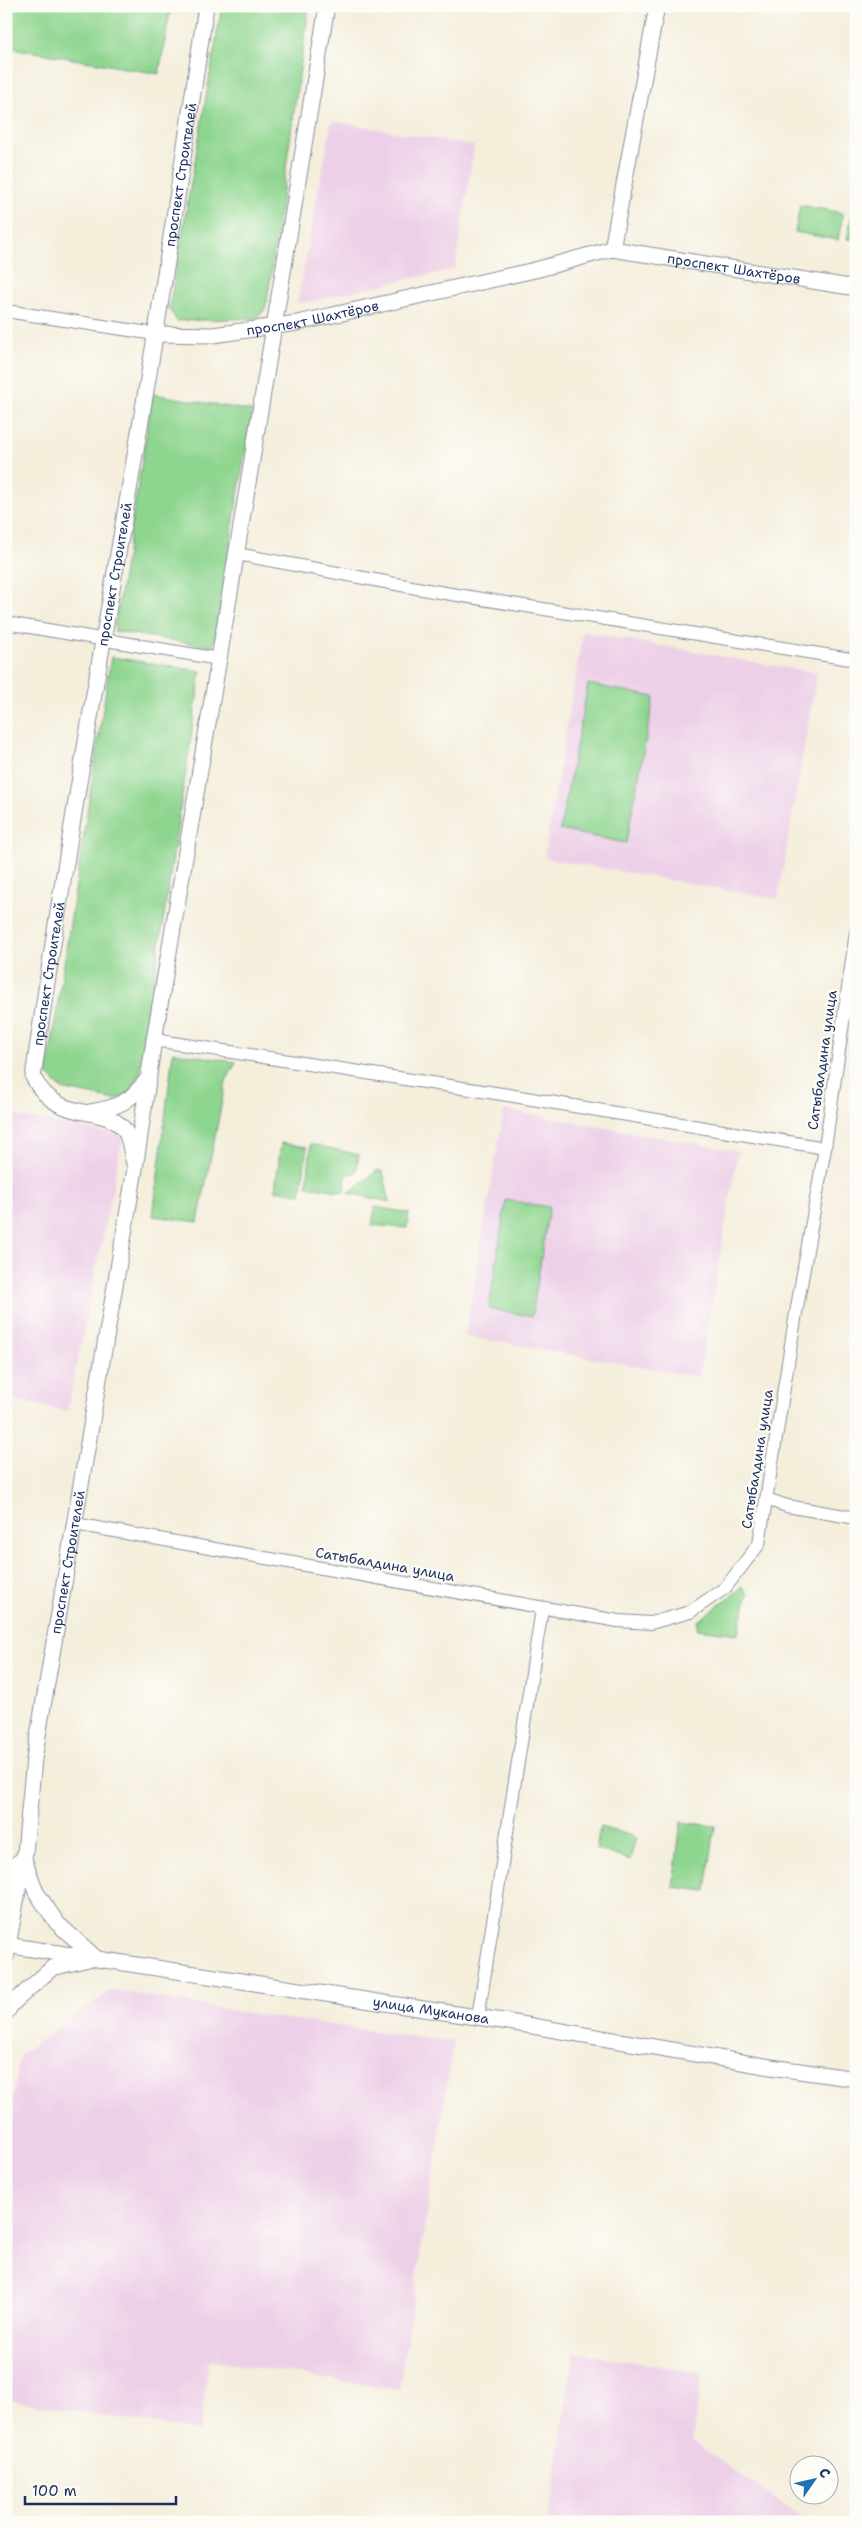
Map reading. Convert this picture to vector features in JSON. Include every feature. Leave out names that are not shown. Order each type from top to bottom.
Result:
[{"type":"main road","name":"проспект Строителей","points":[[135,1169],[125,1130],[115,1121],[64,1109],[40,1091],[33,1077],[102,639],[155,334],[206,6]]},
{"type":"main road","name":"проспект Строителей","points":[[7,1949],[24,1858],[34,1759],[135,1169],[154,1040],[237,554],[326,6]]},
{"type":"main road","points":[[612,249],[657,6]]},
{"type":"main road","name":"проспект Шахтёров","points":[[155,334],[213,335],[387,305],[535,270],[612,249],[856,288]]},
{"type":"main road","points":[[83,1113],[123,1104],[137,1092],[149,1076]]},
{"type":"main road","points":[[6,1872],[24,1858],[36,1892],[57,1923],[95,1957]]},
{"type":"main road","name":"улица Муканова","points":[[7,1949],[95,1957],[478,2017],[771,2067],[856,2079]]},
{"type":"main road","points":[[6,2012],[12,2004],[52,1968],[95,1957]]},
{"type":"street","name":"проспект Шахтёров","points":[[6,311],[155,334]]},
{"type":"street","points":[[237,554],[433,592],[856,660]]},
{"type":"street","points":[[6,623],[219,659]]},
{"type":"street","name":"Сатыбалдина улица","points":[[75,1524],[542,1609],[618,1621],[651,1623],[690,1612],[725,1588],[759,1544],[825,1148],[856,932]]},
{"type":"street","points":[[154,1040],[508,1095],[825,1148]]},
{"type":"street","points":[[766,1499],[787,1506],[856,1518]]},
{"type":"street","points":[[478,2017],[542,1609]]},
{"type":"shaded area","points":[[332,121],[474,146],[455,269],[297,304]]},
{"type":"shaded area","points":[[583,632],[817,673],[778,899],[544,858]]},
{"type":"shaded area","points":[[504,1110],[738,1151],[699,1377],[465,1336]]},
{"type":"shaded area","points":[[6,1114],[123,1136],[67,1411],[6,1398]]},
{"type":"shaded area","points":[[112,1990],[259,2015],[444,2041],[454,2040],[399,2390],[209,2360],[200,2431],[6,2400],[6,2145],[20,2055]]},
{"type":"shaded area","points":[[574,2352],[702,2373],[692,2441],[807,2522],[548,2522]]},
{"type":"green space","points":[[6,6],[171,6],[159,74],[6,47]]},
{"type":"green space","points":[[222,6],[309,6],[267,302],[264,311],[256,318],[177,321],[169,309]]},
{"type":"green space","points":[[800,205],[843,213],[838,240],[795,232]]},
{"type":"green space","points":[[852,214],[856,215],[856,240],[847,239]]},
{"type":"green space","points":[[153,394],[252,411],[213,647],[114,631]]},
{"type":"green space","points":[[111,657],[201,671],[140,1074],[131,1092],[115,1100],[62,1089],[47,1074]]},
{"type":"green space","points":[[588,684],[654,697],[626,843],[560,830]]},
{"type":"green space","points":[[173,1052],[236,1062],[226,1081],[198,1222],[153,1216]]},
{"type":"green space","points":[[281,1143],[307,1147],[301,1194],[275,1190]]},
{"type":"green space","points":[[311,1144],[359,1155],[356,1172],[346,1175],[344,1192],[307,1186]]},
{"type":"green space","points":[[378,1170],[383,1172],[390,1202],[348,1193]]},
{"type":"green space","points":[[506,1200],[549,1207],[532,1316],[489,1309]]},
{"type":"green space","points":[[375,1207],[409,1213],[407,1228],[372,1225]]},
{"type":"green space","points":[[743,1587],[748,1594],[738,1634],[697,1629],[698,1621]]},
{"type":"green space","points":[[681,1822],[715,1826],[706,1891],[673,1887]]},
{"type":"green space","points":[[600,1827],[636,1837],[630,1860],[596,1849]]}]
